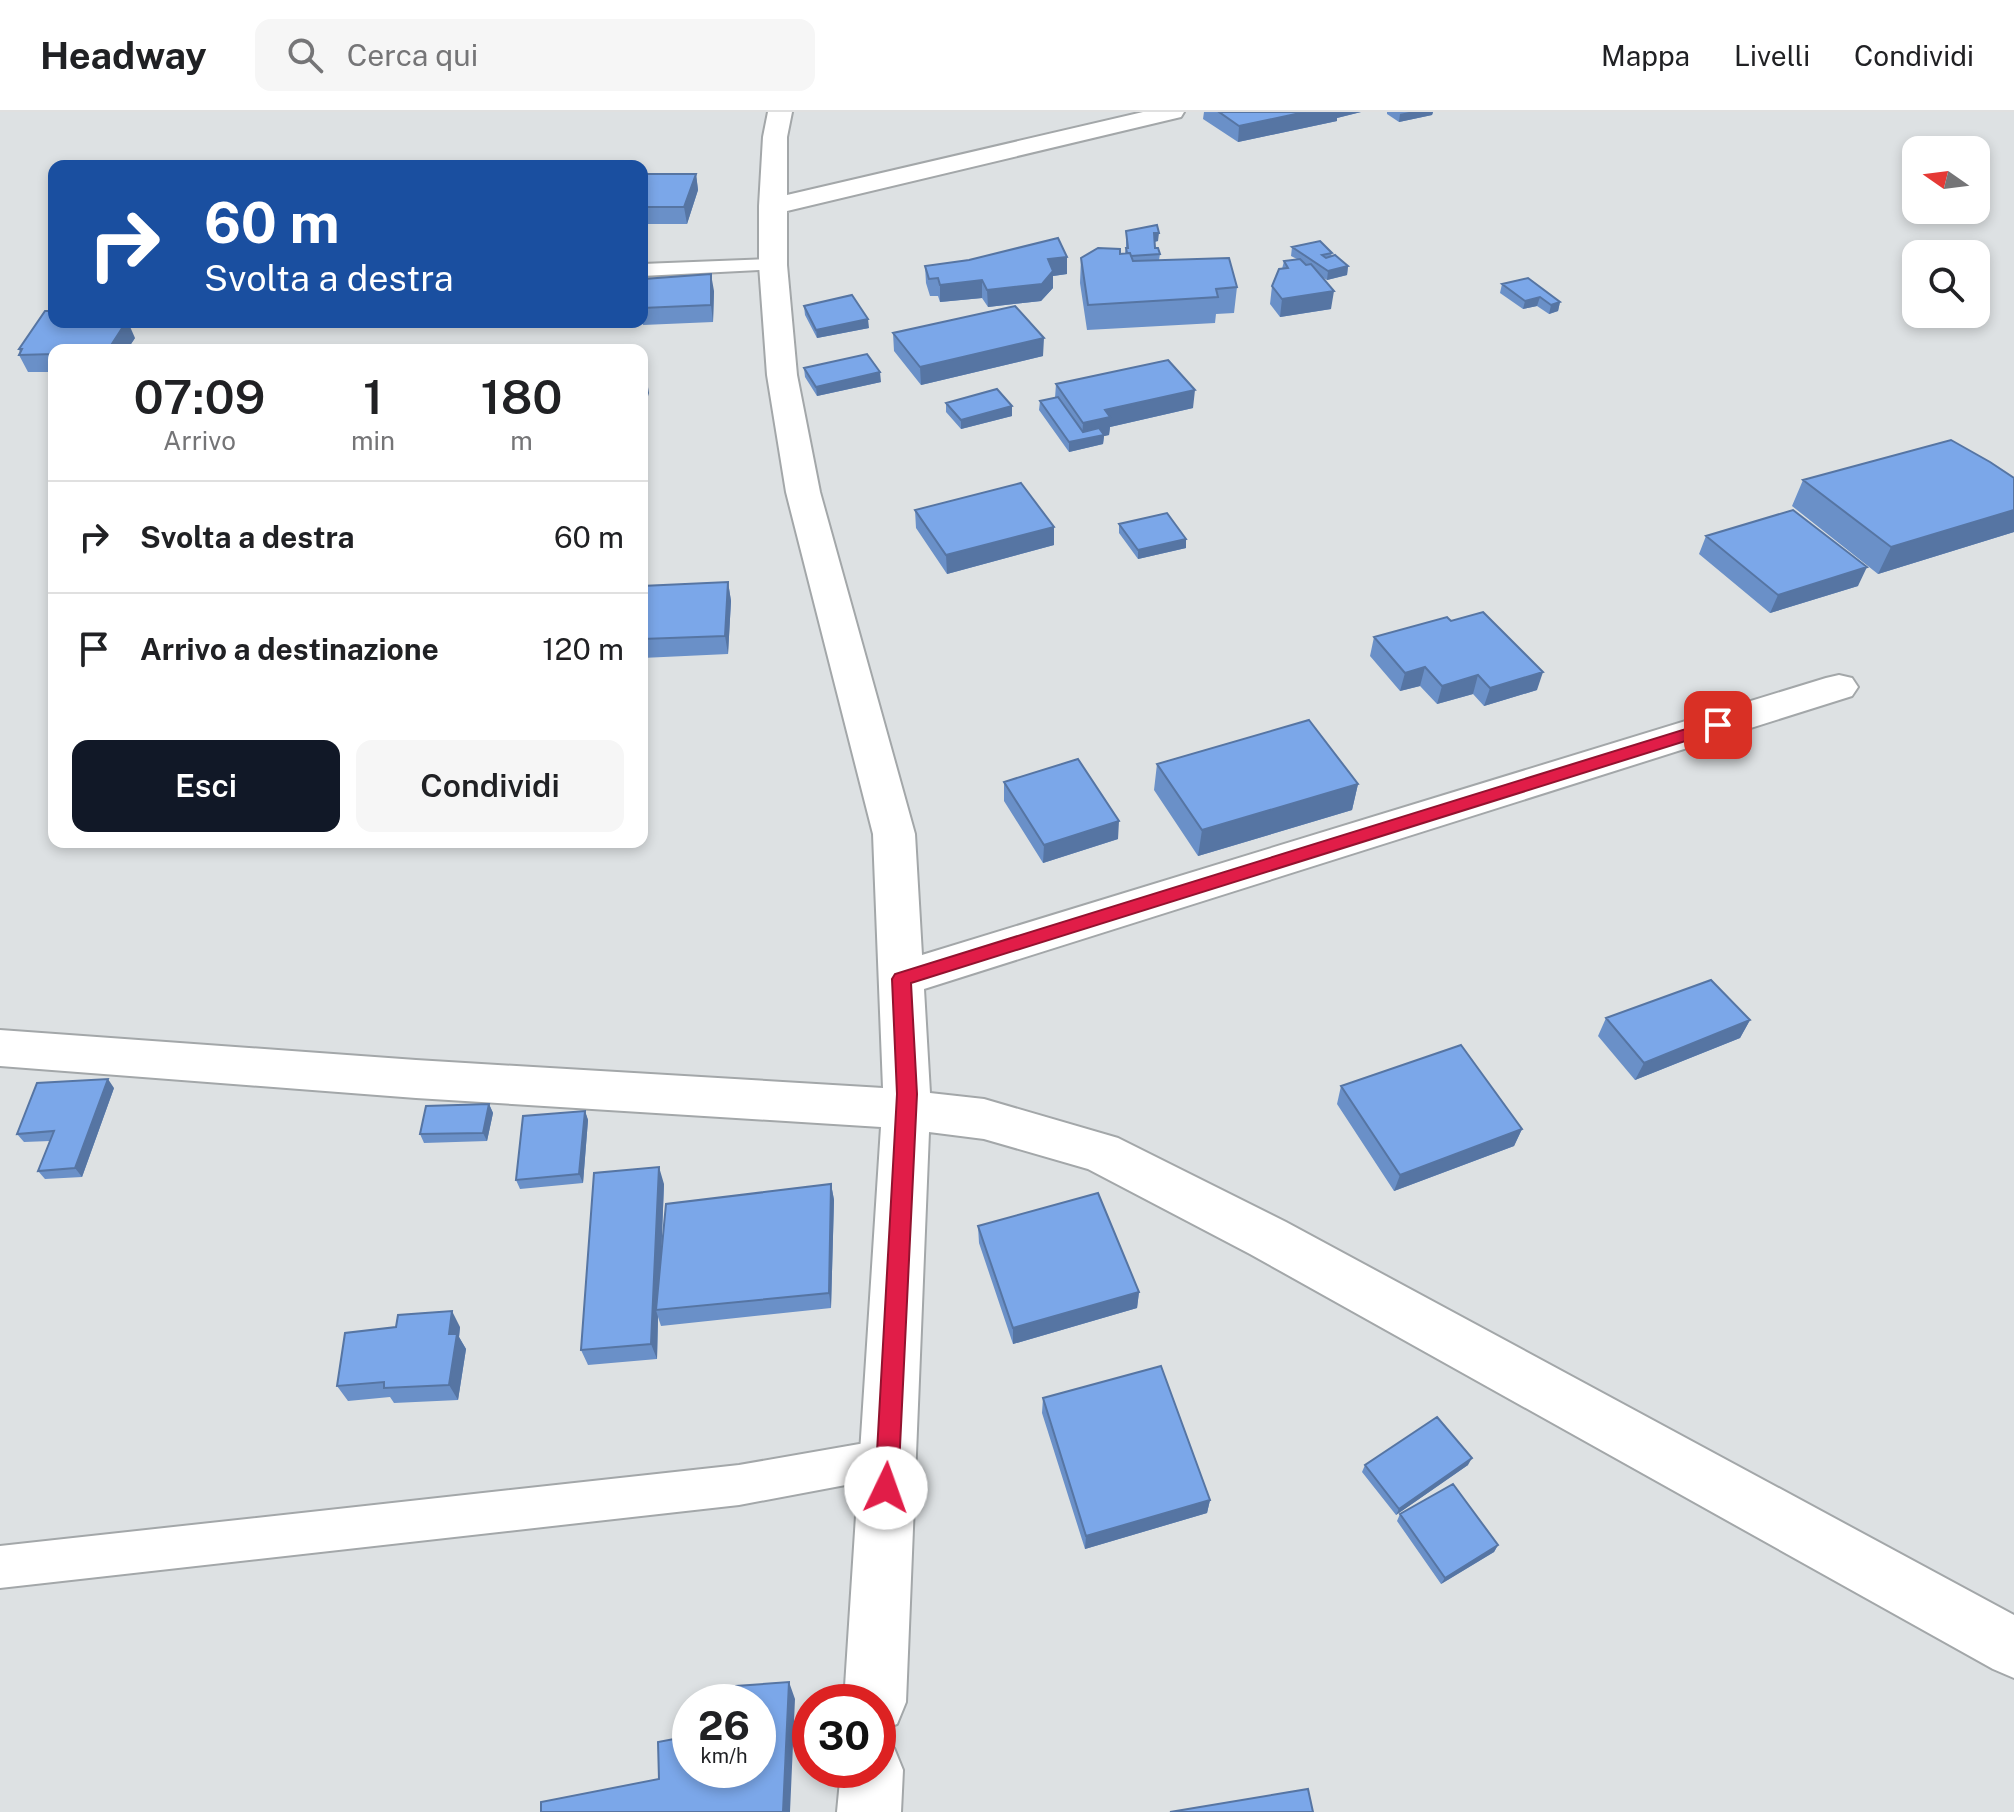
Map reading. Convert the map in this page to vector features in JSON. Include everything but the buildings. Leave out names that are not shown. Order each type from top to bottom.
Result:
[{"type":"street","points":[[780,112],[775,137],[772,206],[773,265],[782,375],[803,492],[894,834],[906,1109],[876,1684]]},
{"type":"street","points":[[772,206],[1172,112]]},
{"type":"street","points":[[901,979],[1839,687]]},
{"type":"street","points":[[0,1048],[416,1079],[906,1109],[984,1119],[1101,1152],[1282,1245],[2014,1648]]},
{"type":"street","points":[[869,1812],[871,1788]]},
{"type":"lane","points":[[648,270],[773,265]]},
{"type":"lane","points":[[0,1567],[739,1485],[888,1458]]},
{"type":"route","points":[[886,1488],[907,1094],[901,979],[1718,725]]}]
